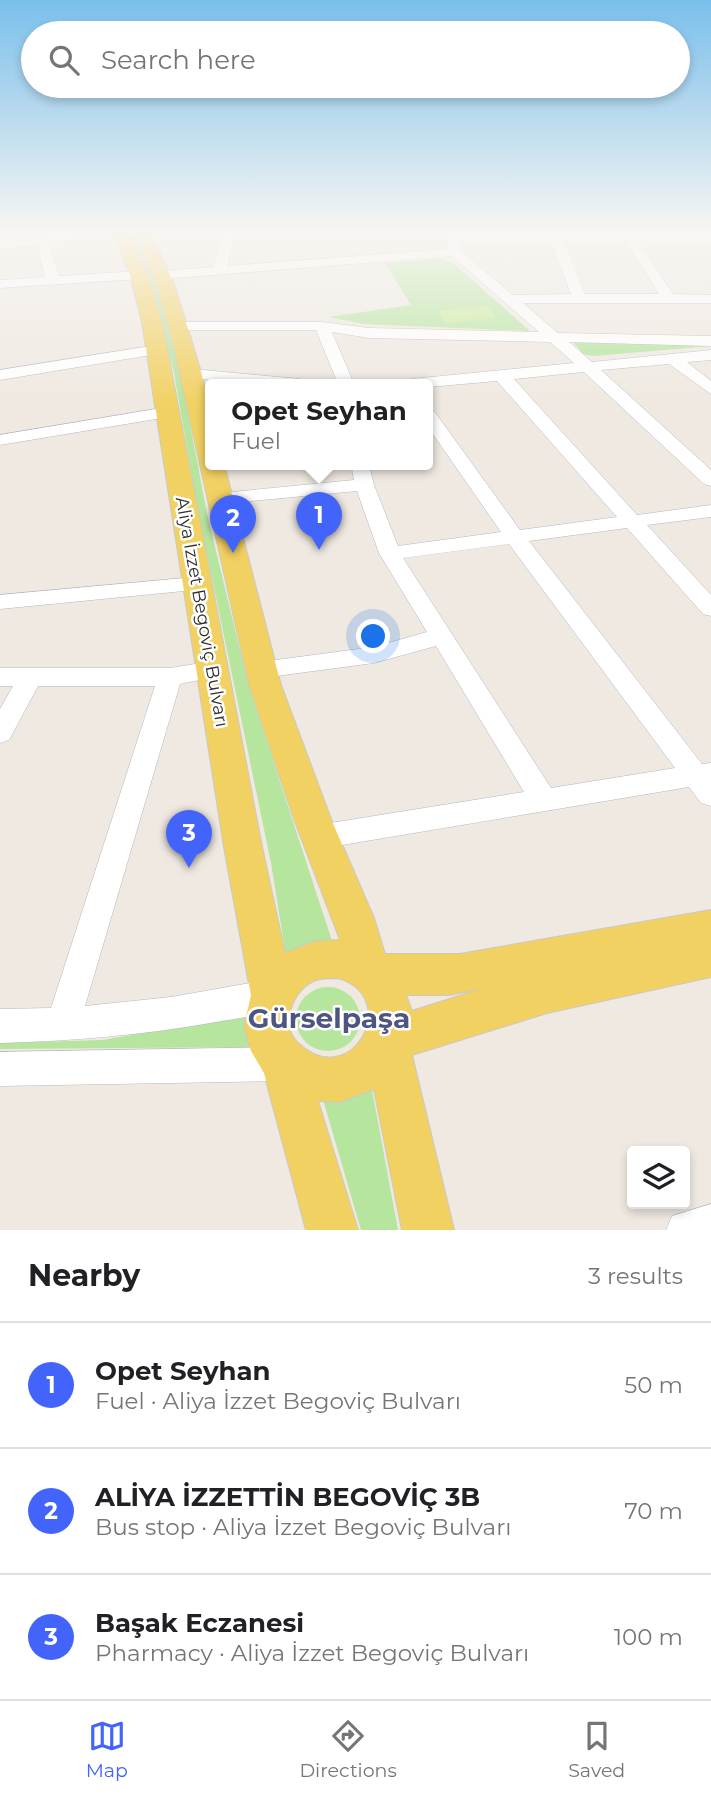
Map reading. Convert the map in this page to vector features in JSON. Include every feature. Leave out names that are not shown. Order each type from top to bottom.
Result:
[{"type":"main road","name":"Aliya İzzet Begoviç Bulvarı","points":[[142,289],[157,350],[243,847],[273,995]]},
{"type":"main road","points":[[168,289],[180,326],[205,431]]},
{"type":"main road","name":"Aliya İzzet Begoviç Bulvarı","points":[[213,470],[261,670],[318,837],[362,940],[367,970]]},
{"type":"main road","points":[[327,1228],[284,1064],[273,1048],[267,1028],[268,1007],[273,995],[290,973],[308,963],[328,959],[349,961],[367,970],[433,976],[711,928]]},
{"type":"main road","points":[[387,1042],[442,1020],[581,983],[711,958]]},
{"type":"main road","points":[[284,1064],[300,1075],[321,1081],[342,1080],[369,1066],[387,1042],[392,1023],[387,999],[367,970]]},
{"type":"main road","points":[[387,1042],[428,1230]]},
{"type":"street","points":[[499,289],[711,480]]},
{"type":"street","points":[[577,289],[580,298]]},
{"type":"street","points":[[663,289],[668,298]]},
{"type":"street","points":[[508,299],[711,299]]},
{"type":"street","points":[[180,326],[322,326],[369,333],[711,341]]},
{"type":"street","points":[[322,326],[344,379]]},
{"type":"street","points":[[0,374],[157,350]]},
{"type":"street","points":[[433,382],[711,355]]},
{"type":"street","points":[[673,359],[711,389]]},
{"type":"street","points":[[192,374],[246,379]]},
{"type":"street","points":[[501,375],[711,609]]},
{"type":"street","points":[[0,440],[168,412]]},
{"type":"street","points":[[433,422],[515,537],[706,781]]},
{"type":"street","points":[[219,498],[362,475],[390,554],[544,799]]},
{"type":"street","points":[[390,554],[711,511]]},
{"type":"street","points":[[0,602],[196,584]]},
{"type":"street","points":[[261,670],[374,655],[442,636]]},
{"type":"street","points":[[0,677],[170,677],[214,669]]},
{"type":"street","points":[[0,733],[31,675]]},
{"type":"street","points":[[62,1026],[170,677]]},
{"type":"street","points":[[318,837],[544,799],[706,781]]},
{"type":"street","points":[[0,1026],[62,1026],[168,1016],[273,995]]},
{"type":"street","points":[[0,1069],[284,1064]]},
{"type":"street","points":[[687,1230],[711,1224]]},
{"type":"green space","points":[[401,289],[483,289],[530,331],[363,324],[329,317],[411,305]]},
{"type":"green space","points":[[157,290],[180,372],[207,514],[249,687],[334,947],[286,956],[271,863],[199,515],[174,373],[151,291]]},
{"type":"green space","points":[[487,306],[496,318],[446,323],[438,311]]},
{"type":"green space","points":[[573,342],[711,346],[594,356],[583,354]]},
{"type":"green space","points":[[328,987],[346,993],[354,1001],[360,1019],[354,1037],[346,1045],[328,1051],[310,1045],[302,1037],[296,1019],[302,1001],[310,993]]},
{"type":"green space","points":[[244,1015],[251,1047],[0,1049],[0,1043],[103,1040]]},
{"type":"green space","points":[[370,1079],[398,1230],[361,1230],[322,1096]]},
{"type":"place","name":"Opet Seyhan","points":[[319,550]]},
{"type":"place","name":"ALİYA İZZETTİN BEGOVİÇ 3B","points":[[233,553]]},
{"type":"place","name":"Başak Eczanesi","points":[[189,868]]},
{"type":"district","name":"Gürselpaşa","points":[[329,1018]]}]
